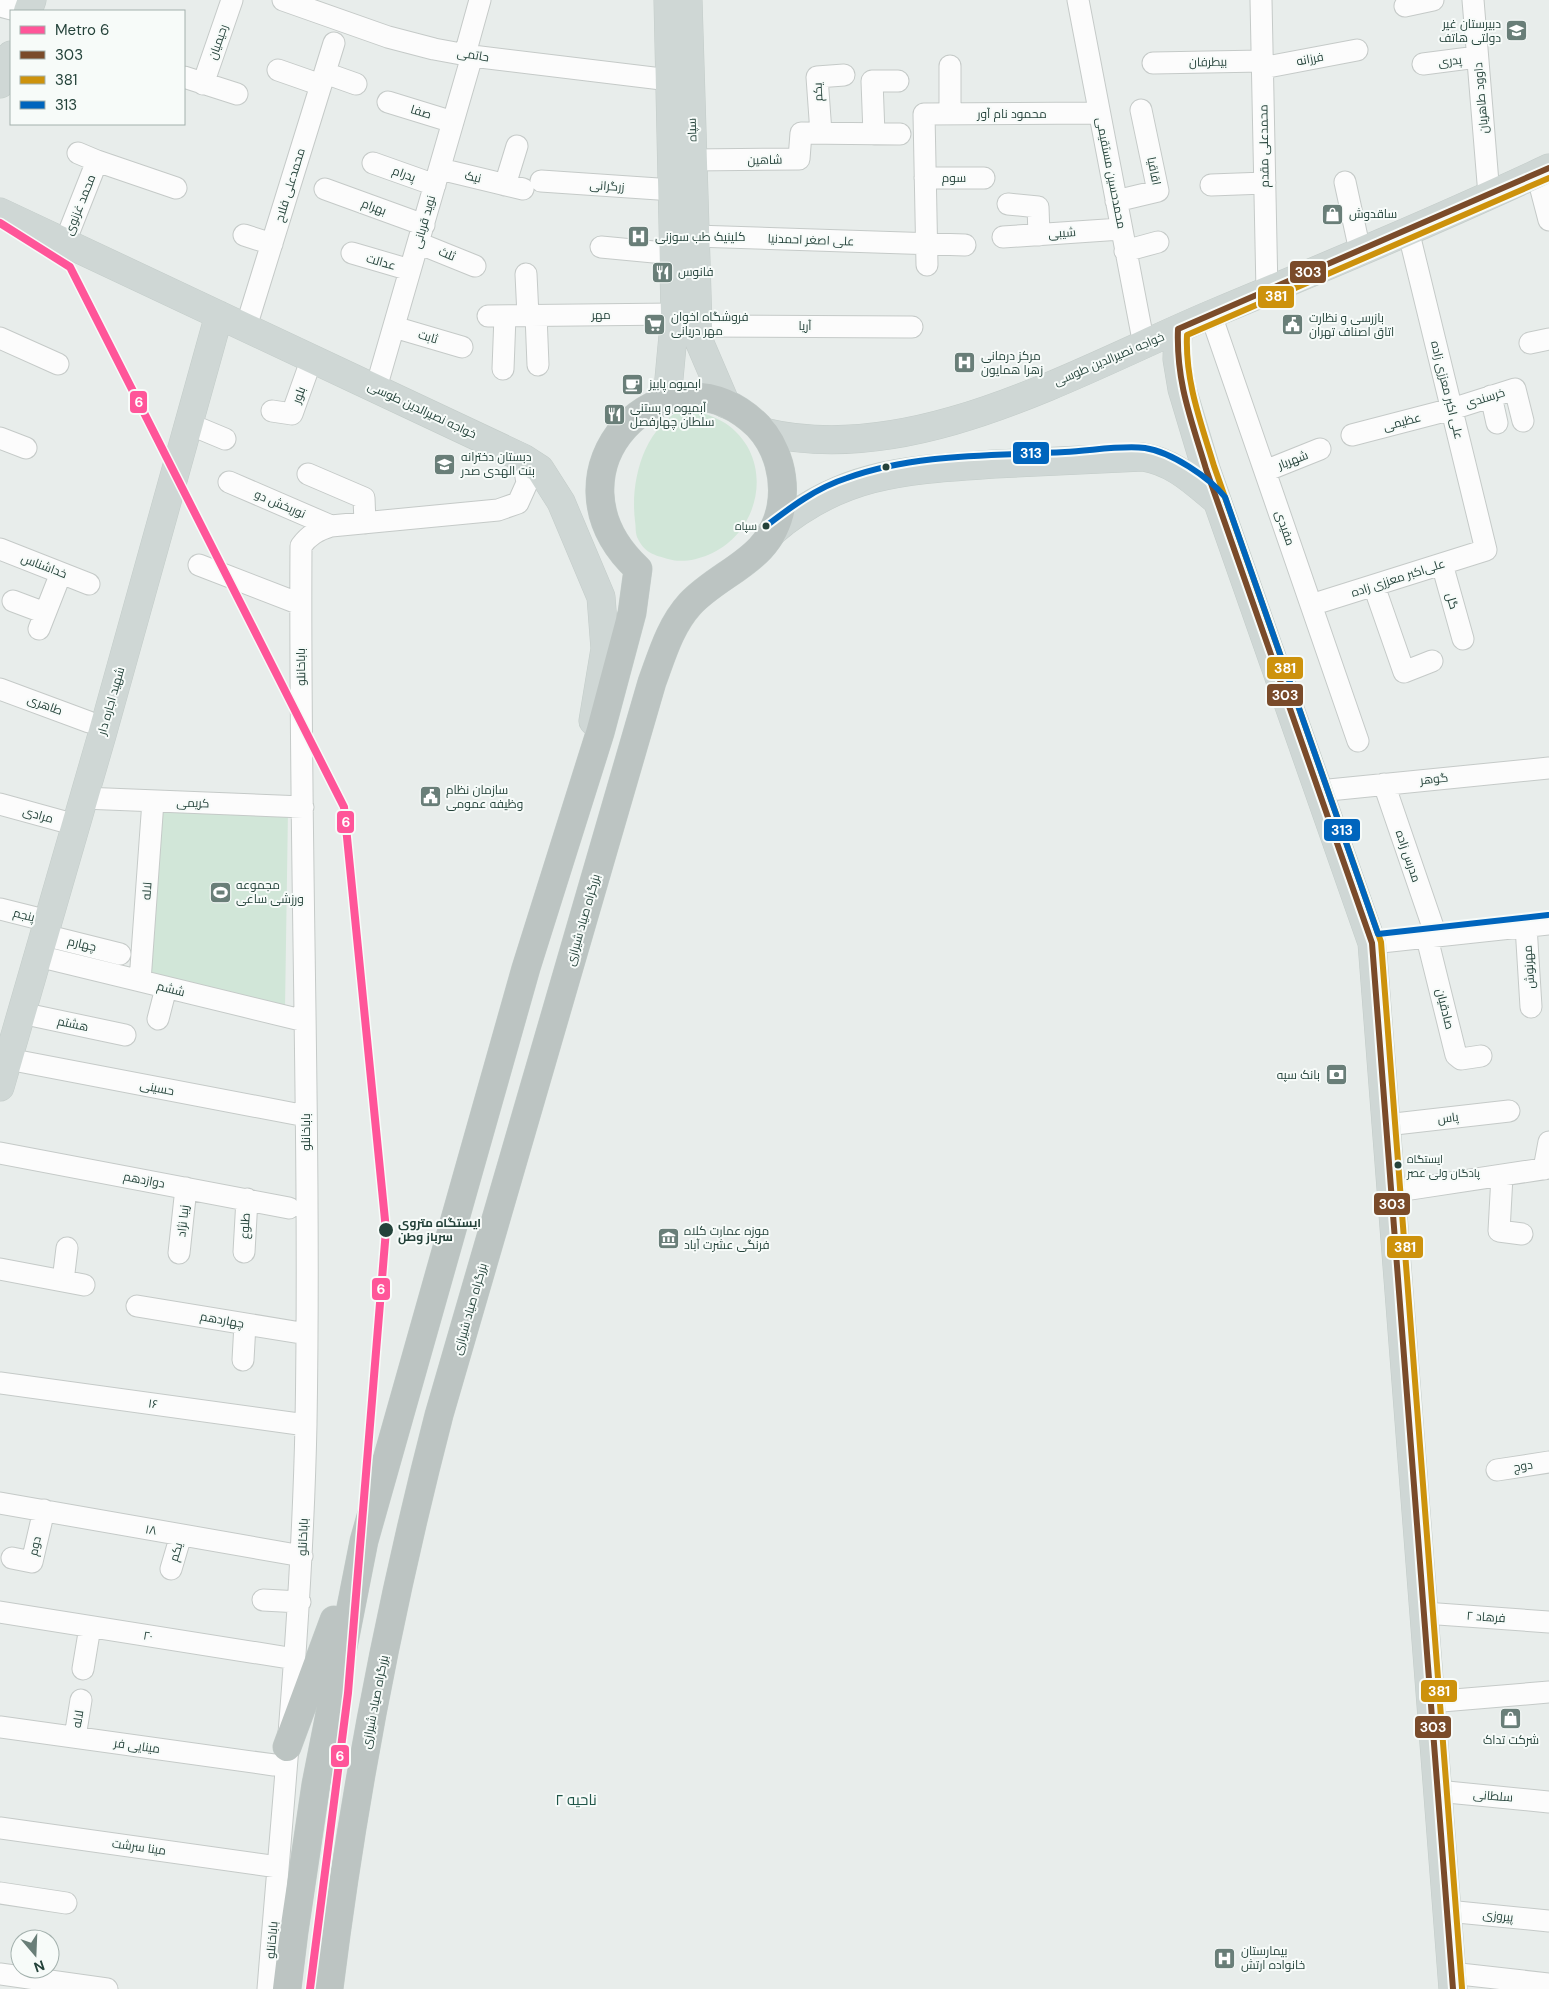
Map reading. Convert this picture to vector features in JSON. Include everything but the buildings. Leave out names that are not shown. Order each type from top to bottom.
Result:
[{"type":"highway","name":"بزرگراه صیاد شیرازی","points":[[330,1989],[342,1888],[379,1682],[408,1536],[439,1415],[652,682],[678,620],[700,594],[725,575],[740,568],[757,552],[771,533],[781,508],[782,482],[777,456],[764,432],[747,416],[726,404],[697,397],[667,400],[642,411],[622,428],[607,450],[600,476],[600,504],[609,531],[623,555],[638,569],[632,613],[600,733],[581,786]]},
{"type":"highway","points":[[288,1989],[295,1922],[315,1792],[364,1541],[526,968],[581,786]]},
{"type":"highway","points":[[280,1756],[364,1541]]},
{"type":"main road","name":"سپاه","points":[[668,0],[674,254],[686,320],[699,341],[726,404]]},
{"type":"main road","name":"سپاه","points":[[667,400],[686,320],[695,236],[688,0]]},
{"type":"main road","points":[[0,84],[10,58]]},
{"type":"main road","name":"خواجه نصیرالدین طوسی","points":[[764,432],[796,439],[863,440],[970,417],[1144,346],[1178,329],[1543,171]]},
{"type":"main road","name":"خواجه نصیرالدین طوسی","points":[[0,212],[524,458],[540,469],[561,502],[601,596],[605,649],[581,786]]},
{"type":"main road","name":"شهید اجاره دار","points":[[0,1087],[8,1060],[13,1022],[43,937],[84,798],[220,315]]},
{"type":"main road","points":[[1178,329],[1177,359],[1182,389],[1217,501],[1372,943],[1452,1981]]},
{"type":"main road","points":[[771,533],[791,516],[834,492],[869,478],[914,469],[1143,457],[1161,460],[1178,469],[1217,501]]},
{"type":"street","name":"رحیمیان","points":[[193,81],[232,0]]},
{"type":"street","name":"حاتمی","points":[[283,0],[388,37],[469,55],[670,80]]},
{"type":"street","name":"نوید قربانی","points":[[376,388],[453,122],[480,0]]},
{"type":"street","name":"محمدحسین مستقیمی","points":[[1078,0],[1144,346]]},
{"type":"street","name":"محمدعلی مقدم","points":[[1261,0],[1267,292]]},
{"type":"street","points":[[1405,6],[1433,0]]},
{"type":"street","name":"داوود طاهریان","points":[[1472,0],[1489,195]]},
{"type":"street","points":[[0,6],[15,10]]},
{"type":"street","name":"محمدعلی فلاح","points":[[246,327],[334,42]]},
{"type":"street","name":"فرزانه","points":[[1262,65],[1357,50]]},
{"type":"street","name":"پدری","points":[[1423,64],[1477,57]]},
{"type":"street","name":"بیطرفان","points":[[1154,63],[1262,65]]},
{"type":"street","points":[[950,66],[950,114]]},
{"type":"street","points":[[278,70],[356,84]]},
{"type":"street","name":"یکم","points":[[821,133],[817,77],[844,75]]},
{"type":"street","points":[[193,81],[237,94]]},
{"type":"street","points":[[874,134],[872,81],[898,81]]},
{"type":"street","name":"صفا","points":[[388,102],[453,122]]},
{"type":"street","name":"اقاقیا","points":[[1116,201],[1158,191],[1141,110]]},
{"type":"street","name":"محمود نام آور","points":[[925,178],[924,114],[1100,113]]},
{"type":"street","name":"شاهین","points":[[692,160],[799,159],[801,133],[900,134]]},
{"type":"street","points":[[517,146],[523,185]]},
{"type":"street","name":"محمد غزنوی","points":[[65,242],[88,157],[176,188]]},
{"type":"street","name":"پدرام","points":[[373,163],[437,177]]},
{"type":"street","points":[[1543,171],[1549,220]]},
{"type":"street","name":"نیک","points":[[437,177],[523,185]]},
{"type":"street","points":[[925,178],[927,254]]},
{"type":"street","name":"سوم","points":[[925,178],[984,178]]},
{"type":"street","points":[[1345,182],[1360,251]]},
{"type":"street","points":[[1211,186],[1265,184]]},
{"type":"street","name":"زرگرانی","points":[[523,185],[673,190]]},
{"type":"street","name":"بهرام","points":[[325,189],[421,234]]},
{"type":"street","points":[[1008,204],[1038,207],[1039,235]]},
{"type":"street","name":"شیبی","points":[[1003,237],[1122,229]]},
{"type":"street","name":"علی اکبر معززی زاده","points":[[1408,230],[1486,550]]},
{"type":"street","name":"ثلث","points":[[421,234],[475,266]]},
{"type":"street","points":[[244,235],[272,244]]},
{"type":"street","name":"علی اصغر احمدنیا","points":[[695,236],[927,254],[965,245]]},
{"type":"street","points":[[1125,251],[1158,242]]},
{"type":"street","points":[[601,247],[674,254]]},
{"type":"street","name":"عدالت","points":[[352,253],[410,270]]},
{"type":"street","points":[[526,274],[538,365]]},
{"type":"street","name":"مفیدی","points":[[1211,315],[1358,741]]},
{"type":"street","name":"مهر","points":[[502,369],[497,316],[686,320]]},
{"type":"street","name":"آریا","points":[[686,320],[912,327]]},
{"type":"street","name":"ثابت","points":[[394,327],[462,347]]},
{"type":"street","points":[[0,338],[58,364]]},
{"type":"street","name":"بلور","points":[[272,412],[292,414],[312,358]]},
{"type":"street","name":"خرسندی","points":[[1452,409],[1515,389],[1522,421]]},
{"type":"street","points":[[1490,396],[1497,423]]},
{"type":"street","name":"عظیمی","points":[[1352,435],[1452,409]]},
{"type":"street","points":[[189,424],[224,439]]},
{"type":"street","points":[[0,438],[26,448]]},
{"type":"street","name":"شهریار","points":[[1265,471],[1320,449]]},
{"type":"street","name":"باباخانلو","points":[[268,1989],[278,1867],[280,1756],[296,1659],[300,1602],[306,1425],[306,1116],[300,604],[301,546],[306,539],[318,530],[331,526],[498,510],[518,502],[527,483],[524,458]]},
{"type":"street","points":[[308,474],[364,498],[365,523]]},
{"type":"street","name":"نوربخش دو","points":[[229,482],[331,526]]},
{"type":"street","name":"خداشناس","points":[[0,549],[89,584]]},
{"type":"street","name":"علی‌اکبر معززی زاده","points":[[1311,605],[1486,550]]},
{"type":"street","name":"گل","points":[[1442,564],[1463,639]]},
{"type":"street","points":[[199,565],[300,604]]},
{"type":"street","points":[[13,601],[42,621],[61,573]]},
{"type":"street","points":[[1374,586],[1404,672],[1432,661]]},
{"type":"street","name":"طاهری","points":[[0,689],[90,722]]},
{"type":"street","name":"گوهر","points":[[1319,791],[1549,768]]},
{"type":"street","name":"مدرس زاده","points":[[1384,784],[1433,933]]},
{"type":"street","name":"کریمی","points":[[84,798],[302,807]]},
{"type":"street","name":"لاله","points":[[140,981],[153,801]]},
{"type":"street","name":"مرادی","points":[[0,804],[76,825]]},
{"type":"street","name":"پنجم","points":[[0,909],[43,937]]},
{"type":"street","points":[[1372,943],[1433,933],[1549,924]]},
{"type":"street","name":"مهرنوش","points":[[1526,926],[1532,1007]]},
{"type":"street","name":"صادقیان","points":[[1433,933],[1456,1055],[1461,1059],[1481,1056]]},
{"type":"street","name":"ششم","points":[[43,937],[140,981],[305,1021]]},
{"type":"street","name":"چهارم","points":[[43,937],[120,954]]},
{"type":"street","points":[[158,1019],[166,988]]},
{"type":"street","name":"هشتم","points":[[13,1022],[125,1035]]},
{"type":"street","name":"حسینی","points":[[8,1060],[306,1116]]},
{"type":"street","name":"پاس","points":[[1386,1125],[1509,1110]]},
{"type":"street","points":[[1391,1192],[1547,1168],[1549,1142]]},
{"type":"street","name":"دوازدهم","points":[[0,1152],[289,1208]]},
{"type":"street","points":[[1502,1176],[1499,1231],[1522,1234]]},
{"type":"street","name":"زیبا نژاد","points":[[179,1253],[186,1188]]},
{"type":"street","name":"طلوع","points":[[244,1252],[247,1200]]},
{"type":"street","points":[[63,1281],[67,1248]]},
{"type":"street","points":[[0,1269],[84,1285]]},
{"type":"street","name":"چهاردهم","points":[[138,1306],[307,1334]]},
{"type":"street","points":[[243,1360],[245,1324]]},
{"type":"street","name":"۱۶","points":[[0,1383],[306,1425]]},
{"type":"street","name":"دوج","points":[[1497,1470],[1549,1462]]},
{"type":"street","name":"۱۸","points":[[0,1502],[302,1556]]},
{"type":"street","name":"دوم","points":[[12,1558],[32,1562],[44,1510]]},
{"type":"street","name":"یکم","points":[[171,1569],[181,1535]]},
{"type":"street","points":[[263,1600],[300,1602]]},
{"type":"street","name":"۲۰","points":[[0,1612],[296,1659]]},
{"type":"street","name":"فرهاد ۲","points":[[1424,1613],[1549,1622]]},
{"type":"street","points":[[83,1669],[90,1627]]},
{"type":"street","points":[[1430,1702],[1549,1692]]},
{"type":"street","name":"لاله","points":[[75,1737],[81,1700]]},
{"type":"street","name":"مینایی فر","points":[[0,1727],[75,1737],[280,1756]]},
{"type":"street","name":"سلطانی","points":[[1438,1791],[1549,1802]]},
{"type":"street","name":"مینا سرشت","points":[[0,1828],[278,1867]]},
{"type":"street","points":[[0,1894],[66,1903]]},
{"type":"street","name":"پیروزی","points":[[1447,1911],[1549,1921]]},
{"type":"street","points":[[0,1974],[107,1989]]},
{"type":"street","points":[[1452,1981],[1549,1984]]},
{"type":"green space","points":[[682,409],[720,420],[741,438],[751,455],[756,474],[756,494],[751,513],[741,530],[726,544],[703,557],[678,561],[654,555],[644,547],[636,535],[634,505],[638,473],[642,457],[649,442],[669,418]]},
{"type":"green space","name":"مجموعه ورزشی ساعی","points":[[160,806],[288,810],[285,1009],[147,974]]},
{"type":"metro line","name":"6","points":[[0,223],[70,267],[344,807],[386,1230],[348,1693],[310,1989]]},
{"type":"transit line","name":"303","points":[[1453,1989],[1372,943],[1206,469],[1182,383],[1179,366],[1178,329],[1549,168]]},
{"type":"transit line","name":"381","points":[[1462,1988],[1381,942],[1214,466],[1191,385],[1187,335],[1549,178]]},
{"type":"transit line","name":"313","points":[[766,526],[794,505],[825,487],[873,470],[900,464],[955,457],[1126,447],[1155,450],[1178,460],[1209,481],[1225,497],[1378,934],[1548,915]]},
{"type":"place","name":"دبیرستان غیر دولتی هاتف","points":[[1517,31]]},
{"type":"place","name":"ساقدوش","points":[[1333,214]]},
{"type":"place","name":"کلینیک طب سوزنی","points":[[639,237]]},
{"type":"place","name":"فانوس","points":[[662,272]]},
{"type":"place","name":"فروشگاه اخوان مهر دریانی","points":[[655,324]]},
{"type":"place","name":"بازرسی و نظارت اتاق اصناف تهران","points":[[1293,325]]},
{"type":"place","name":"مرکز درمانی زهرا همایون","points":[[965,363]]},
{"type":"place","name":"ابمیوه پابیز","points":[[633,384]]},
{"type":"place","name":"آبمیوه و بستنی سلطان چهارفصل","points":[[614,415]]},
{"type":"place","name":"دبستان دخترانه بنت الهدی صدر","points":[[445,464]]},
{"type":"place","name":"سپاه","points":[[766,526]]},
{"type":"place","name":"سازمان نظام وظیفه عمومی","points":[[430,797]]},
{"type":"place","name":"مجموعه ورزشی ساعی","points":[[220,892]]},
{"type":"place","name":"بانک سپه","points":[[1336,1075]]},
{"type":"place","name":"ایستگاه پادگان ولی عصر","points":[[1398,1165]]},
{"type":"place","name":"ایستگاه متروی سرباز وطن","points":[[386,1230]]},
{"type":"place","name":"موزه عمارت کلاه فرنگی عشرت آباد","points":[[668,1238]]},
{"type":"place","name":"شرکت تداک","points":[[1511,1719]]},
{"type":"place","name":"بیمارستان خانواده ارتش","points":[[1225,1958]]},
{"type":"district","name":"ناحیه ۲","points":[[576,1800]]}]
